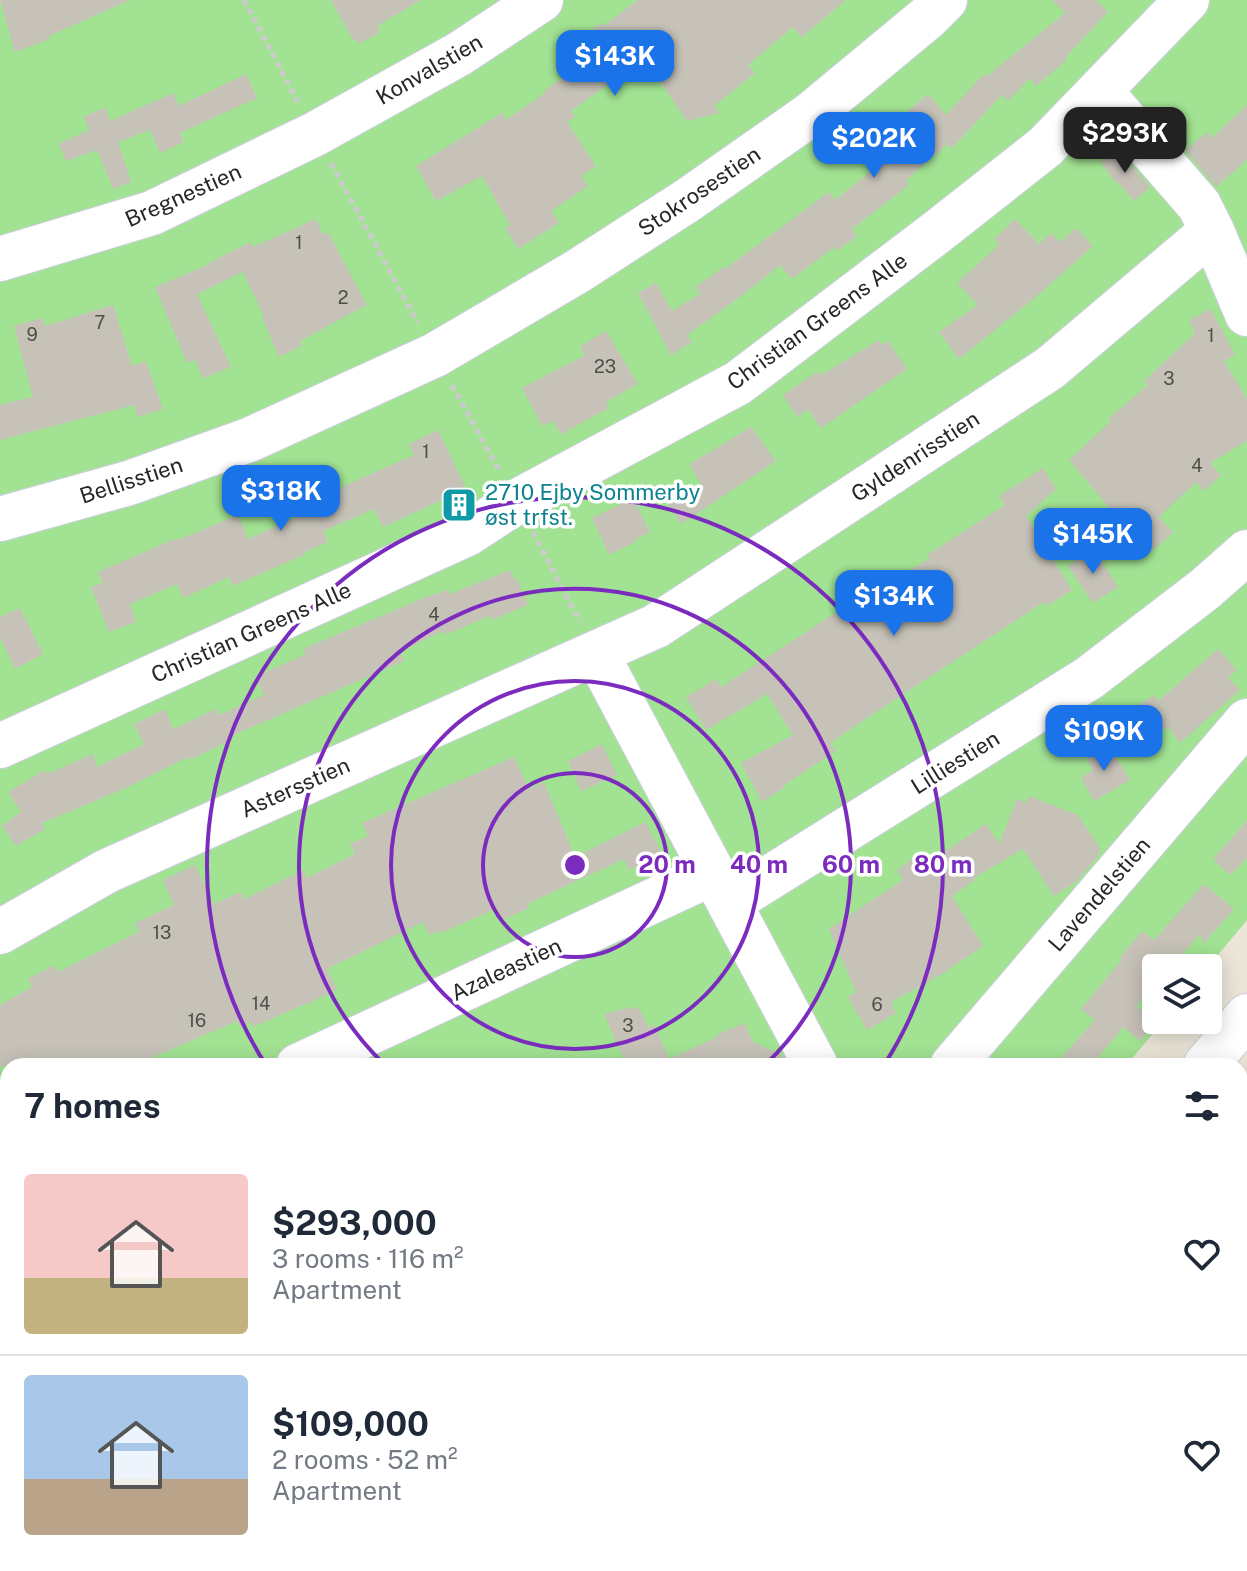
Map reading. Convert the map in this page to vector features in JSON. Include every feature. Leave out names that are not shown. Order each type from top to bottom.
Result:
[{"type":"street","name":"Konvalstien","points":[[315,134],[459,54],[541,0]]},
{"type":"street","name":"Stokrosestien","points":[[435,355],[578,271],[688,200],[811,114],[945,0]]},
{"type":"street","name":"Christian Greens Alle","points":[[0,746],[467,534],[516,502],[738,383],[1045,147],[1187,0]]},
{"type":"street","points":[[1100,91],[1199,205],[1247,314]]},
{"type":"street","name":"Bregnestien","points":[[0,259],[152,213],[315,134]]},
{"type":"street","name":"Gyldenrisstien","points":[[596,653],[656,626],[1050,368],[1212,231]]},
{"type":"street","name":"Bellisstien","points":[[0,519],[129,483],[249,440],[435,355]]},
{"type":"street","name":"Lilliestien","points":[[721,888],[1089,678],[1205,589],[1247,552]]},
{"type":"street","points":[[596,653],[812,1058]]},
{"type":"street","name":"Astersstien","points":[[0,932],[107,871],[596,653]]},
{"type":"street","name":"Lavendelstien","points":[[959,1058],[1247,721]]},
{"type":"street","name":"Azaleastien","points":[[317,1058],[721,888]]},
{"type":"street","points":[[1212,1058],[1247,1016]]},
{"type":"green space","points":[[0,0],[1247,0],[1247,920],[1219,954],[1142,954],[1142,1034],[1152,1034],[1133,1058],[0,1058]]},
{"type":"building","points":[[0,0],[130,0],[49,36],[50,39],[15,52]]},
{"type":"building","points":[[331,0],[421,0],[377,26],[380,32],[359,44],[353,40]]},
{"type":"building","points":[[638,0],[846,0],[802,37],[793,27],[748,65],[755,73],[714,106],[719,113],[687,121],[644,58],[571,111],[575,117],[567,122],[596,166],[581,176],[588,186],[551,211],[559,223],[518,249],[505,228],[510,225],[482,176],[436,201],[416,166],[502,113],[506,120],[545,93],[590,58],[577,41]]},
{"type":"building","points":[[1052,0],[1096,0],[1108,12],[1065,58],[1067,60],[1036,86],[1030,78],[1008,101],[1002,95],[952,148],[948,144],[906,180],[909,185],[852,229],[857,236],[837,251],[834,247],[792,279],[780,265],[687,335],[692,342],[671,355],[638,293],[656,283],[672,311],[700,294],[695,287],[725,269],[829,192],[835,200],[906,143],[893,128],[928,94],[946,115],[984,74],[986,77],[1065,13]]},
{"type":"building","points":[[246,74],[257,98],[180,133],[184,142],[160,153],[150,130],[118,142],[131,182],[113,189],[97,150],[66,161],[59,144],[89,130],[84,117],[105,107],[110,121],[173,93],[179,106]]},
{"type":"building","points":[[1247,105],[1247,160],[1216,187],[1185,150],[1207,132],[1212,138]]},
{"type":"building","points":[[1117,148],[1150,187],[1134,201],[1101,162]]},
{"type":"building","points":[[316,219],[323,235],[328,232],[367,305],[300,341],[302,346],[279,357],[243,272],[197,294],[231,367],[203,378],[195,360],[187,363],[155,287],[210,264],[251,242],[253,247]]},
{"type":"building","points":[[1015,219],[1039,244],[1051,233],[1060,242],[1076,228],[1093,246],[959,359],[939,332],[978,305],[957,283],[999,245],[994,239]]},
{"type":"building","points":[[113,305],[132,366],[146,361],[163,409],[138,417],[134,405],[0,440],[0,405],[33,397],[14,326],[43,318],[45,326]]},
{"type":"building","points":[[1211,309],[1235,355],[1224,361],[1247,399],[1247,441],[1210,463],[1221,475],[1204,491],[1196,482],[1159,517],[1173,533],[1148,554],[1069,460],[1111,421],[1109,418],[1148,385],[1144,381],[1195,333],[1189,320]]},
{"type":"building","points":[[606,331],[638,384],[606,402],[609,408],[561,434],[553,421],[542,426],[522,388],[585,355],[580,346]]},
{"type":"building","points":[[879,340],[882,345],[888,341],[907,369],[821,428],[808,409],[797,417],[783,395],[818,371],[821,375]]},
{"type":"building","points":[[751,427],[776,461],[681,524],[668,504],[701,484],[690,464]]},
{"type":"building","points":[[438,430],[472,501],[455,512],[448,515],[442,500],[383,527],[374,509],[323,531],[328,542],[233,586],[229,577],[183,598],[177,584],[130,604],[136,622],[109,632],[91,587],[103,583],[98,572],[238,515],[248,539],[296,517],[292,509],[414,455],[409,444]]},
{"type":"building","points":[[1043,468],[1056,489],[1026,516],[1072,590],[1047,606],[1044,602],[830,743],[836,751],[762,802],[741,763],[793,735],[767,694],[706,730],[686,697],[716,679],[721,687],[879,585],[881,588],[929,559],[927,555],[1005,505],[999,496]]},
{"type":"building","points":[[633,498],[650,532],[609,555],[592,518]]},
{"type":"building","points":[[1094,549],[1118,587],[1093,603],[1068,566]]},
{"type":"building","points":[[510,570],[514,579],[517,578],[528,605],[491,620],[489,616],[445,635],[443,631],[400,652],[404,661],[229,737],[231,740],[189,760],[188,757],[126,788],[42,823],[45,829],[16,846],[2,826],[21,812],[8,792],[45,770],[47,774],[93,754],[97,767],[144,744],[134,724],[165,709],[173,729],[216,709],[219,715],[264,695],[255,677],[306,654],[303,649],[426,597],[448,590],[450,594]]},
{"type":"building","points":[[20,608],[43,654],[15,669],[0,637],[0,617]]},
{"type":"building","points":[[1218,649],[1237,670],[1228,677],[1240,690],[1180,743],[1168,727],[1151,739],[1131,710],[1154,695],[1158,701]]},
{"type":"building","points":[[1107,743],[1130,780],[1094,801],[1081,778],[1093,770],[1085,756]]},
{"type":"building","points":[[602,744],[617,775],[581,791],[568,761]]},
{"type":"building","points":[[514,757],[529,789],[544,782],[575,857],[645,822],[662,854],[629,870],[624,859],[527,904],[529,908],[500,921],[495,909],[441,933],[440,930],[429,935],[423,922],[327,969],[337,989],[253,1027],[251,1022],[240,1027],[237,1021],[151,1058],[0,1058],[0,1005],[32,987],[28,979],[54,965],[58,972],[139,932],[135,923],[174,905],[163,880],[195,865],[213,904],[241,892],[244,899],[304,870],[307,878],[355,854],[350,844],[368,836],[362,823]]},
{"type":"building","points":[[1029,796],[1078,815],[1100,848],[1098,856],[1077,881],[1054,896],[1023,849],[974,878],[952,896],[983,946],[942,974],[891,1002],[896,1013],[867,1030],[848,997],[856,992],[829,929],[903,880],[897,870],[917,856],[923,866],[986,824],[999,844],[1017,799],[1026,803]]},
{"type":"building","points":[[1247,821],[1247,858],[1230,875],[1213,859]]},
{"type":"building","points":[[1204,884],[1234,909],[1203,944],[1199,935],[1182,954],[1142,954],[1142,999],[1136,1006],[1142,1011],[1142,1034],[1146,1034],[1140,1041],[1123,1027],[1098,1058],[1061,1058],[1095,1020],[1081,1009],[1142,931],[1154,940]]},
{"type":"building","points":[[639,1007],[648,1027],[654,1025],[669,1058],[623,1058],[604,1014]]},
{"type":"building","points":[[744,1023],[753,1042],[784,1058],[671,1058]]},
{"type":"place","name":"2710 Ejby Sommerby øst trfst.","points":[[459,505]]}]
